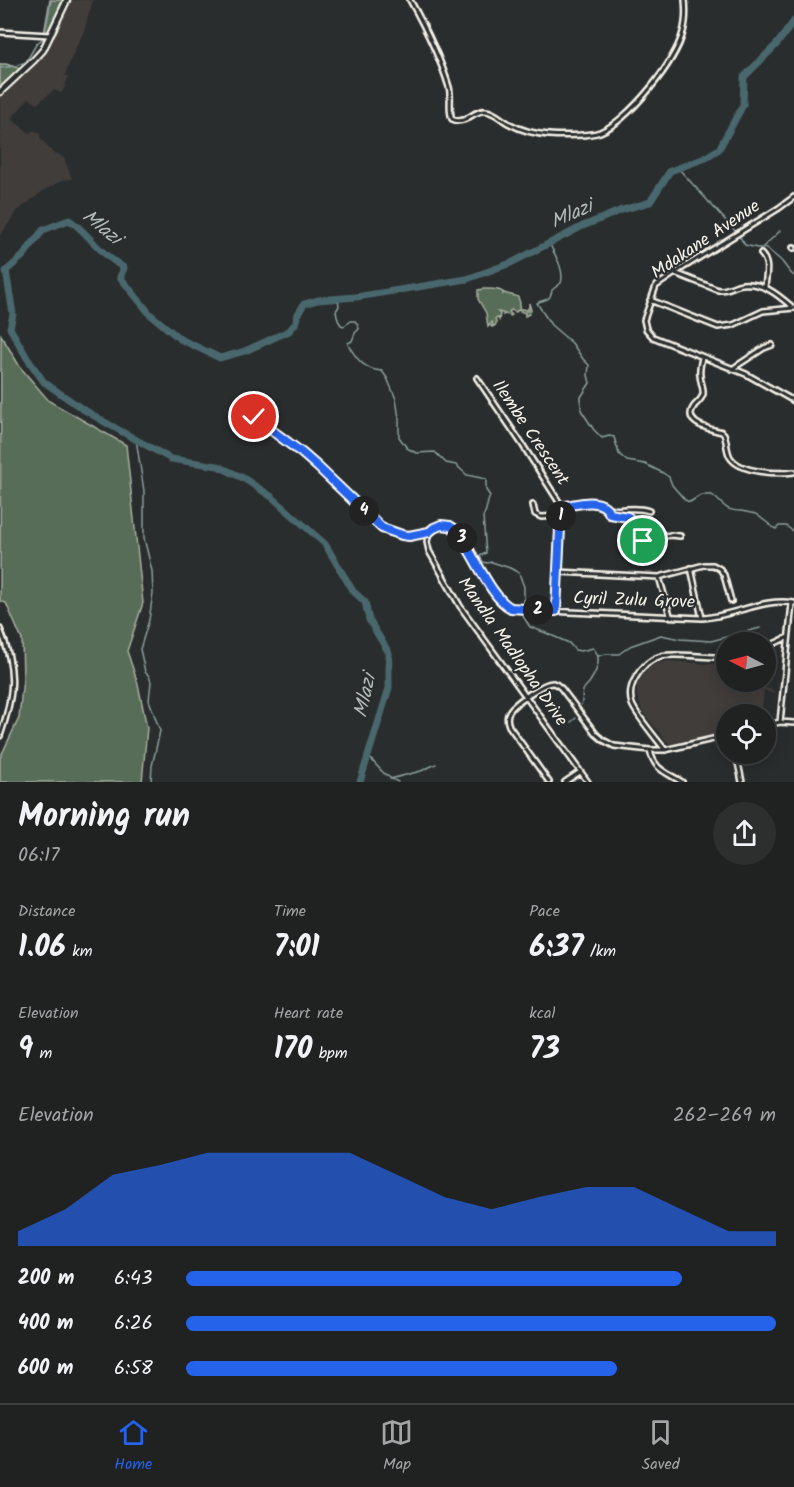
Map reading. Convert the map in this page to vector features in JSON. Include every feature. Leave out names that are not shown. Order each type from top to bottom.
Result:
[{"type":"street","points":[[0,92],[40,55],[67,0]]},
{"type":"street","points":[[410,0],[429,37],[449,87],[452,119],[457,122],[478,112],[486,111],[520,128],[559,136],[599,133],[615,124],[638,101],[663,73],[678,45],[684,29],[686,0]]},
{"type":"street","points":[[0,32],[49,35]]},
{"type":"street","name":"Mdakane Avenue","points":[[794,197],[656,286],[644,322],[646,330],[657,339],[753,377],[794,401]]},
{"type":"street","points":[[761,254],[766,263],[765,287]]},
{"type":"street","points":[[675,273],[718,290],[742,284],[765,287],[793,308]]},
{"type":"street","points":[[650,300],[718,327],[733,325],[763,311],[793,308]]},
{"type":"street","points":[[732,369],[772,345]]},
{"type":"street","points":[[702,357],[700,376],[703,393],[693,410],[692,417],[696,423],[724,434],[731,459],[741,466],[776,474],[794,472]]},
{"type":"street","name":"Ilembe Crescent","points":[[477,378],[555,494],[561,507],[556,611]]},
{"type":"street","name":"Cyril Zulu Grove","points":[[251,413],[318,467],[382,528],[409,536],[429,532],[441,525],[450,526],[456,530],[496,596],[511,608],[702,618],[778,602],[793,603]]},
{"type":"street","points":[[561,507],[573,504],[602,504],[610,514],[628,517],[638,528],[637,537],[643,541]]},
{"type":"street","points":[[532,505],[535,514],[541,517],[561,516]]},
{"type":"street","points":[[608,509],[640,508],[649,511]]},
{"type":"street","points":[[638,528],[650,529],[652,527],[665,536],[680,536]]},
{"type":"street","name":"Mandla Madlopha Drive","points":[[429,532],[428,547],[470,620],[588,782]]},
{"type":"street","points":[[558,572],[659,577],[709,565],[720,569],[731,601]]},
{"type":"street","points":[[690,568],[702,618]]},
{"type":"street","points":[[659,577],[670,616]]},
{"type":"street","points":[[780,722],[793,603]]},
{"type":"street","points":[[0,629],[9,654],[12,680],[0,736]]},
{"type":"street","points":[[776,642],[789,636]]},
{"type":"street","points":[[664,750],[633,706],[631,689],[635,678],[647,664],[664,656],[716,658]]},
{"type":"street","points":[[549,782],[507,722],[507,715],[513,706],[547,684],[556,684],[561,688],[596,734],[614,746],[664,750],[716,738]]},
{"type":"street","points":[[776,723],[794,723]]},
{"type":"street","points":[[650,750],[652,760],[657,766],[682,782]]},
{"type":"street","points":[[738,764],[742,782]]},
{"type":"street","points":[[565,782],[580,772]]},
{"type":"shaded area","points":[[67,0],[93,0],[84,31],[65,75],[68,77],[65,87],[61,93],[54,90],[37,104],[29,98],[11,119],[30,133],[34,130],[40,134],[40,138],[53,153],[64,158],[72,179],[63,180],[46,189],[26,204],[16,212],[0,236],[0,92],[40,54]]},
{"type":"shaded area","points":[[669,661],[716,664],[716,692],[764,692],[762,704],[716,704],[716,735],[670,744],[642,711],[637,696],[637,684],[652,665]]},
{"type":"green space","points":[[50,0],[67,0],[51,34],[44,34]]},
{"type":"green space","points":[[0,64],[24,70],[0,92]]},
{"type":"green space","points":[[496,289],[503,294],[518,297],[520,309],[526,311],[529,303],[531,310],[529,314],[525,316],[525,313],[518,310],[516,312],[511,310],[509,312],[511,316],[498,312],[500,314],[499,320],[495,319],[496,325],[492,327],[492,322],[488,327],[486,313],[478,299],[478,290]]},
{"type":"green space","points":[[1,335],[20,367],[49,401],[126,445],[143,603],[127,651],[138,684],[147,728],[142,782],[0,782],[0,758],[19,718],[23,678],[22,640],[6,603],[0,601]]},
{"type":"waterway","points":[[0,68],[26,62],[37,43],[44,38],[51,0]]},
{"type":"waterway","name":"Mlazi","points":[[360,782],[389,688],[389,653],[369,620],[365,602],[353,591],[325,544],[272,497],[243,478],[218,466],[171,459],[81,408],[44,382],[10,328],[13,314],[6,271],[23,256],[43,230],[69,220],[112,260],[124,268],[120,277],[150,314],[180,339],[220,358],[245,351],[289,331],[295,324],[304,304],[318,300],[356,297],[467,279],[511,263],[583,226],[622,210],[650,202],[670,171],[703,159],[719,149],[743,105],[744,77],[777,44],[794,21]]},
{"type":"waterway","points":[[678,168],[738,234],[745,245],[767,248],[794,276]]},
{"type":"waterway","points":[[763,247],[780,231]]},
{"type":"waterway","points":[[549,243],[561,268],[562,278],[561,283],[552,290],[549,298],[537,303],[551,325],[572,343],[589,365],[590,383],[581,397],[581,410],[594,430],[602,438],[614,437],[619,454],[627,461],[645,464],[669,477],[672,485],[685,500],[690,502],[701,495],[712,495],[728,508],[741,511]]},
{"type":"waterway","points":[[338,298],[339,306],[336,311],[341,325],[355,321],[359,329],[348,345],[362,363],[382,371],[387,378],[396,399],[399,437],[407,448],[416,453],[435,452],[446,463],[456,465],[467,475],[486,479],[486,490],[490,496],[483,517],[486,553],[480,556],[483,562],[492,562],[519,573],[524,587],[524,607]]},
{"type":"waterway","points":[[136,439],[144,491],[144,538],[152,571],[153,593],[149,620],[140,649],[145,672],[151,682],[149,700],[160,731],[151,782]]},
{"type":"waterway","points":[[741,511],[756,514],[776,529],[779,526],[786,526],[794,532]]},
{"type":"waterway","points":[[524,614],[530,627],[569,643],[575,650],[593,648],[596,652],[598,656],[596,670],[583,690],[581,705]]},
{"type":"waterway","points":[[598,656],[619,654],[630,646],[661,635],[711,641],[760,628]]},
{"type":"waterway","points":[[571,722],[576,718]]},
{"type":"waterway","points":[[369,757],[385,775],[398,782]]},
{"type":"waterway","points":[[390,779],[421,771],[436,764]]},
{"type":"route","points":[[254,417],[302,453],[382,528],[409,536],[429,532],[441,525],[450,526],[456,530],[496,596],[511,608],[556,611],[561,507],[573,504],[602,504],[609,509],[610,514],[628,517],[638,528],[637,537],[643,541]]}]
